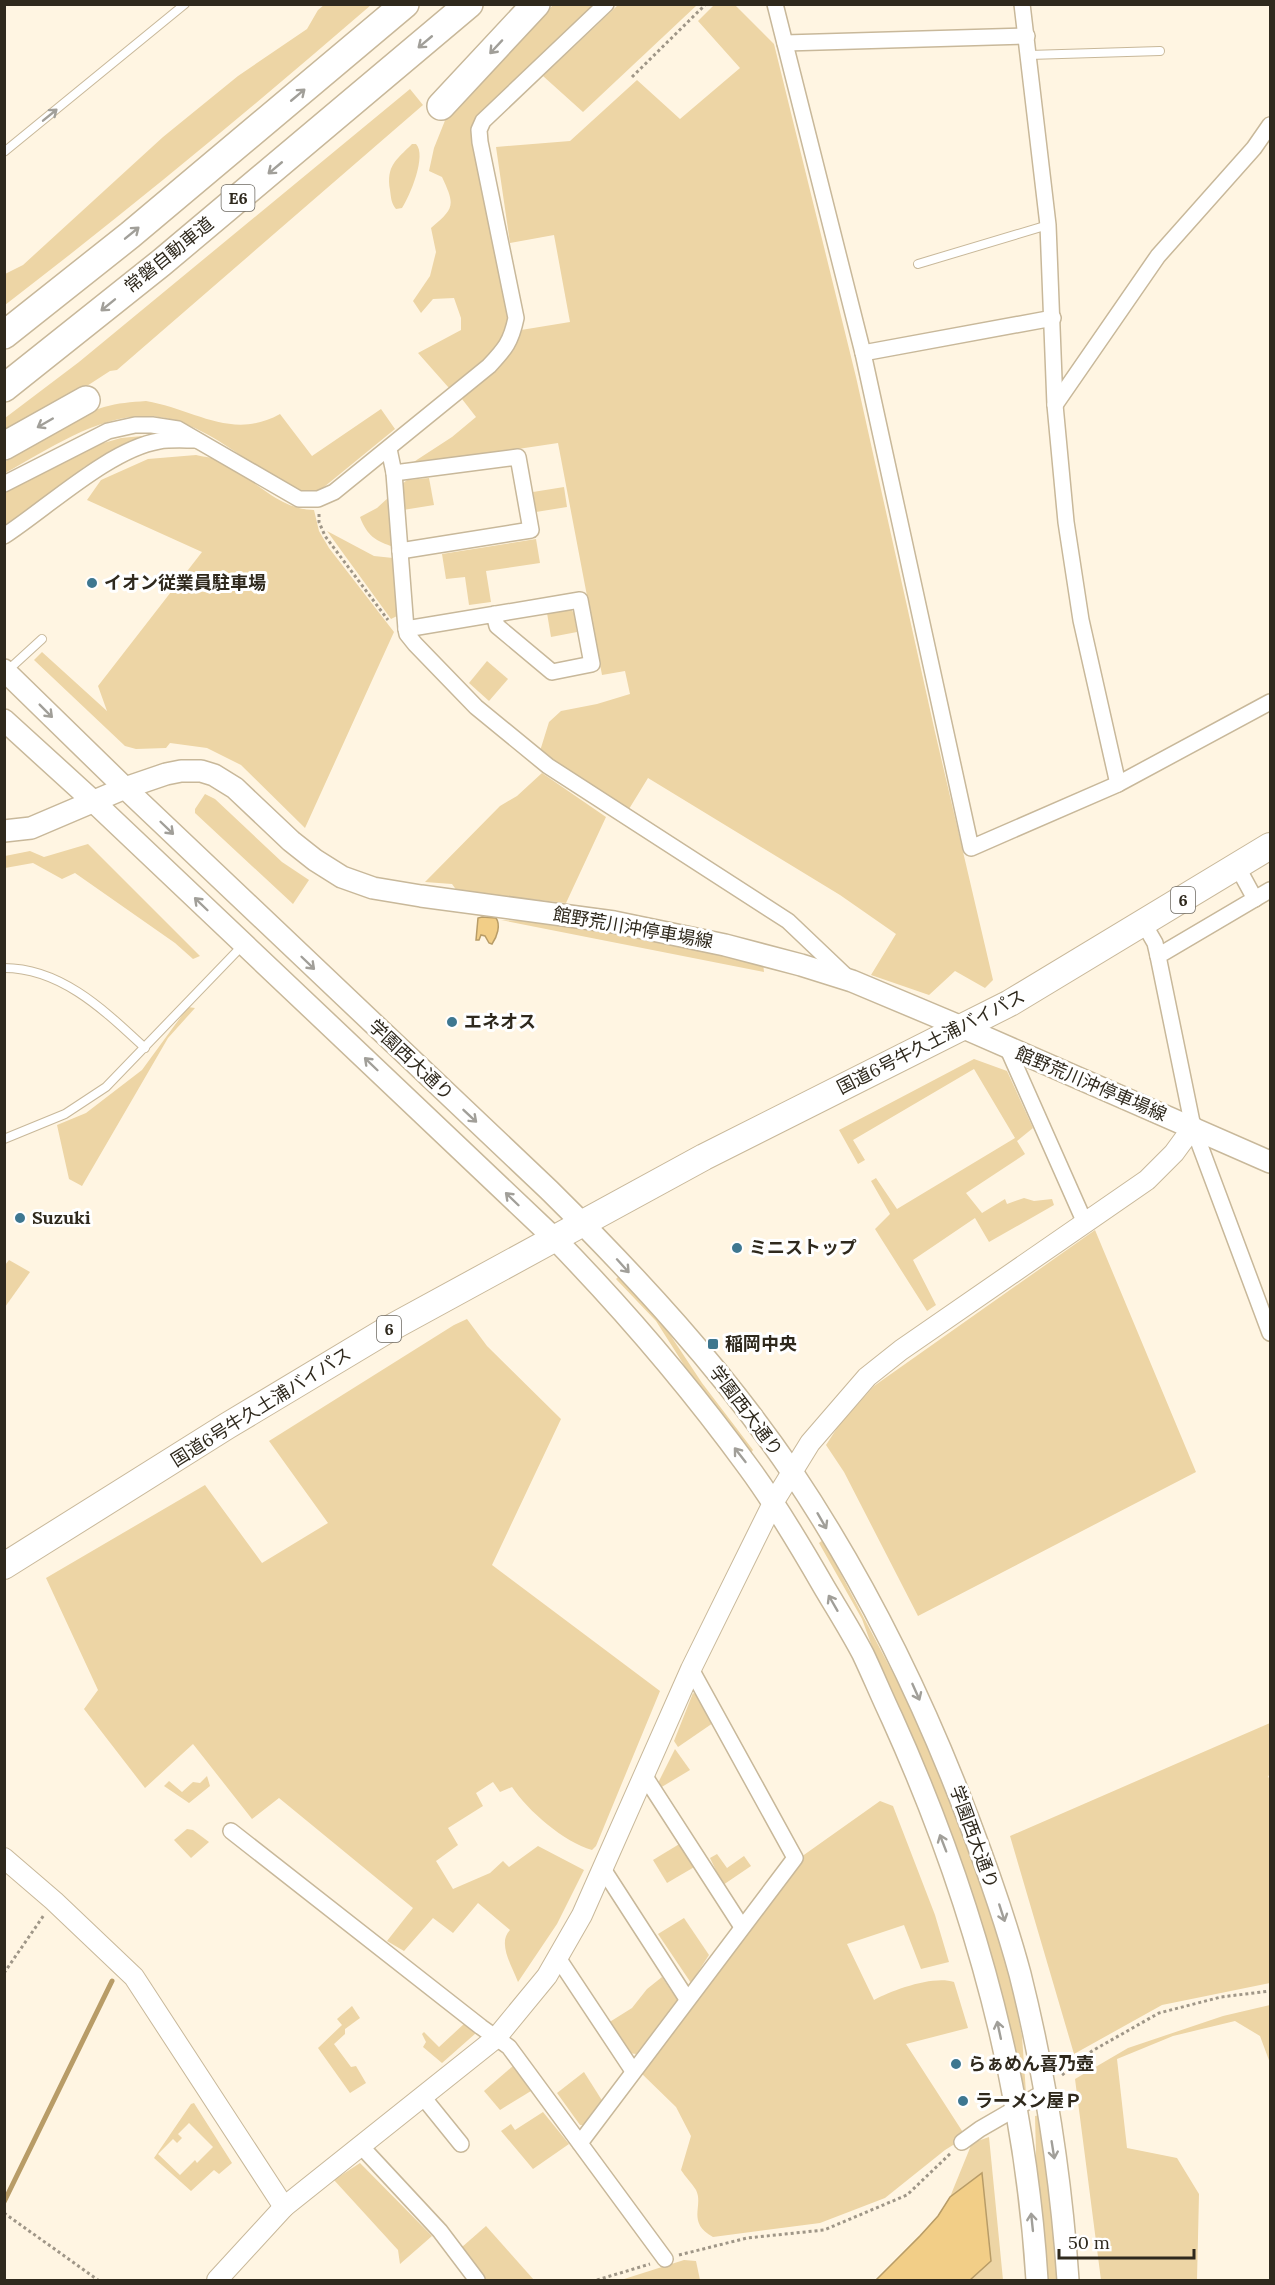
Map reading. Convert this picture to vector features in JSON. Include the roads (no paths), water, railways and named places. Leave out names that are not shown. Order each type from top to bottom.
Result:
[{"type":"highway","name":"E6","points":[[4,335],[130,236],[405,4]]},
{"type":"highway","name":"常磐自動車道","points":[[4,388],[170,255],[469,4]]},
{"type":"highway","points":[[441,106],[536,4]]},
{"type":"highway","points":[[4,446],[86,400]]},
{"type":"highway","name":"国道6号牛久土浦バイパス","points":[[583,1224],[771,1122],[1010,1004],[1270,846]]},
{"type":"highway","name":"6","points":[[555,1239],[583,1224]]},
{"type":"highway","name":"国道6号牛久土浦バイパス","points":[[4,1566],[227,1426],[387,1330],[555,1239]]},
{"type":"main road","name":"学園西大通り","points":[[5,671],[124,788],[613,1254],[708,1360],[791,1472],[878,1617],[913,1687],[946,1760],[986,1864],[1024,1991],[1044,2092],[1064,2217],[1068,2280]]},
{"type":"main road","name":"学園西大通り","points":[[4,720],[94,802],[555,1239],[618,1305],[670,1366],[750,1469],[773,1503],[863,1654],[912,1762],[956,1876],[996,2017],[1016,2110],[1027,2182],[1037,2280]]},
{"type":"main road","name":"館野荒川沖停車場線","points":[[4,831],[32,828],[124,788],[166,774],[201,771],[214,775],[235,788],[291,841],[342,877],[373,888],[421,896],[614,922],[725,945],[801,964],[852,981],[964,1028],[1270,1162]]},
{"type":"street","points":[[4,484],[108,431],[135,425],[153,425],[178,429],[299,499],[318,499],[334,492],[489,366],[506,349],[512,337],[516,318],[479,130],[483,121],[606,4]]},
{"type":"street","points":[[775,4],[863,353],[971,848],[1118,784],[1270,702]]},
{"type":"street","points":[[1022,4],[1048,225],[1055,405],[1066,522],[1081,620],[1118,784]]},
{"type":"street","points":[[785,43],[1027,36]]},
{"type":"street","points":[[1055,405],[1158,256],[1254,148],[1270,125]]},
{"type":"street","points":[[863,353],[1053,318]]},
{"type":"street","points":[[4,536],[98,468],[133,450],[158,441],[199,440]]},
{"type":"street","points":[[388,448],[394,472],[406,629],[415,644],[476,706],[548,766],[788,921],[852,981]]},
{"type":"street","points":[[394,472],[518,457],[531,530],[400,551]]},
{"type":"street","points":[[406,629],[494,614],[580,600],[592,664],[552,672],[497,626],[494,614]]},
{"type":"street","points":[[1237,866],[1255,899]]},
{"type":"street","points":[[1158,956],[1270,890]]},
{"type":"street","points":[[1144,924],[1155,943],[1193,1127],[1270,1333]]},
{"type":"street","points":[[1007,1047],[1085,1222]]},
{"type":"street","points":[[217,2280],[284,2207],[496,2038],[540,1985],[582,1915],[691,1669],[773,1503],[810,1443],[867,1377],[902,1350],[1147,1180],[1174,1152],[1193,1127]]},
{"type":"street","points":[[580,2143],[795,1858],[691,1669]]},
{"type":"street","points":[[644,1775],[742,1927]]},
{"type":"street","points":[[231,1831],[509,2047],[665,2259]]},
{"type":"street","points":[[4,1858],[54,1901],[134,1977],[284,2207]]},
{"type":"street","points":[[603,1869],[687,1999]]},
{"type":"street","points":[[558,1958],[633,2071]]},
{"type":"street","points":[[962,2142],[1044,2092]]},
{"type":"street","points":[[423,2097],[461,2144]]},
{"type":"street","points":[[360,2145],[440,2231],[477,2280]]},
{"type":"lane","points":[[4,152],[185,4]]},
{"type":"lane","points":[[1029,55],[1160,51]]},
{"type":"lane","points":[[918,264],[1048,225]]},
{"type":"lane","points":[[5,671],[42,639]]},
{"type":"lane","points":[[4,1139],[65,1114],[106,1087],[243,945]]},
{"type":"lane","points":[[4,968],[33,971],[51,977],[112,1018],[145,1048]]},
{"type":"waterway","points":[[4,2202],[112,1981]]},
{"type":"place","name":"イオン従業員駐車場","points":[[92,583]]},
{"type":"place","name":"エネオス","points":[[452,1022]]},
{"type":"place","name":"Suzuki","points":[[20,1218]]},
{"type":"place","name":"ミニストップ","points":[[737,1248]]},
{"type":"place","name":"稲岡中央","points":[[713,1344]]},
{"type":"place","name":"らぁめん喜乃壺","points":[[956,2064]]},
{"type":"place","name":"ラーメン屋Ｐ","points":[[963,2101]]}]
